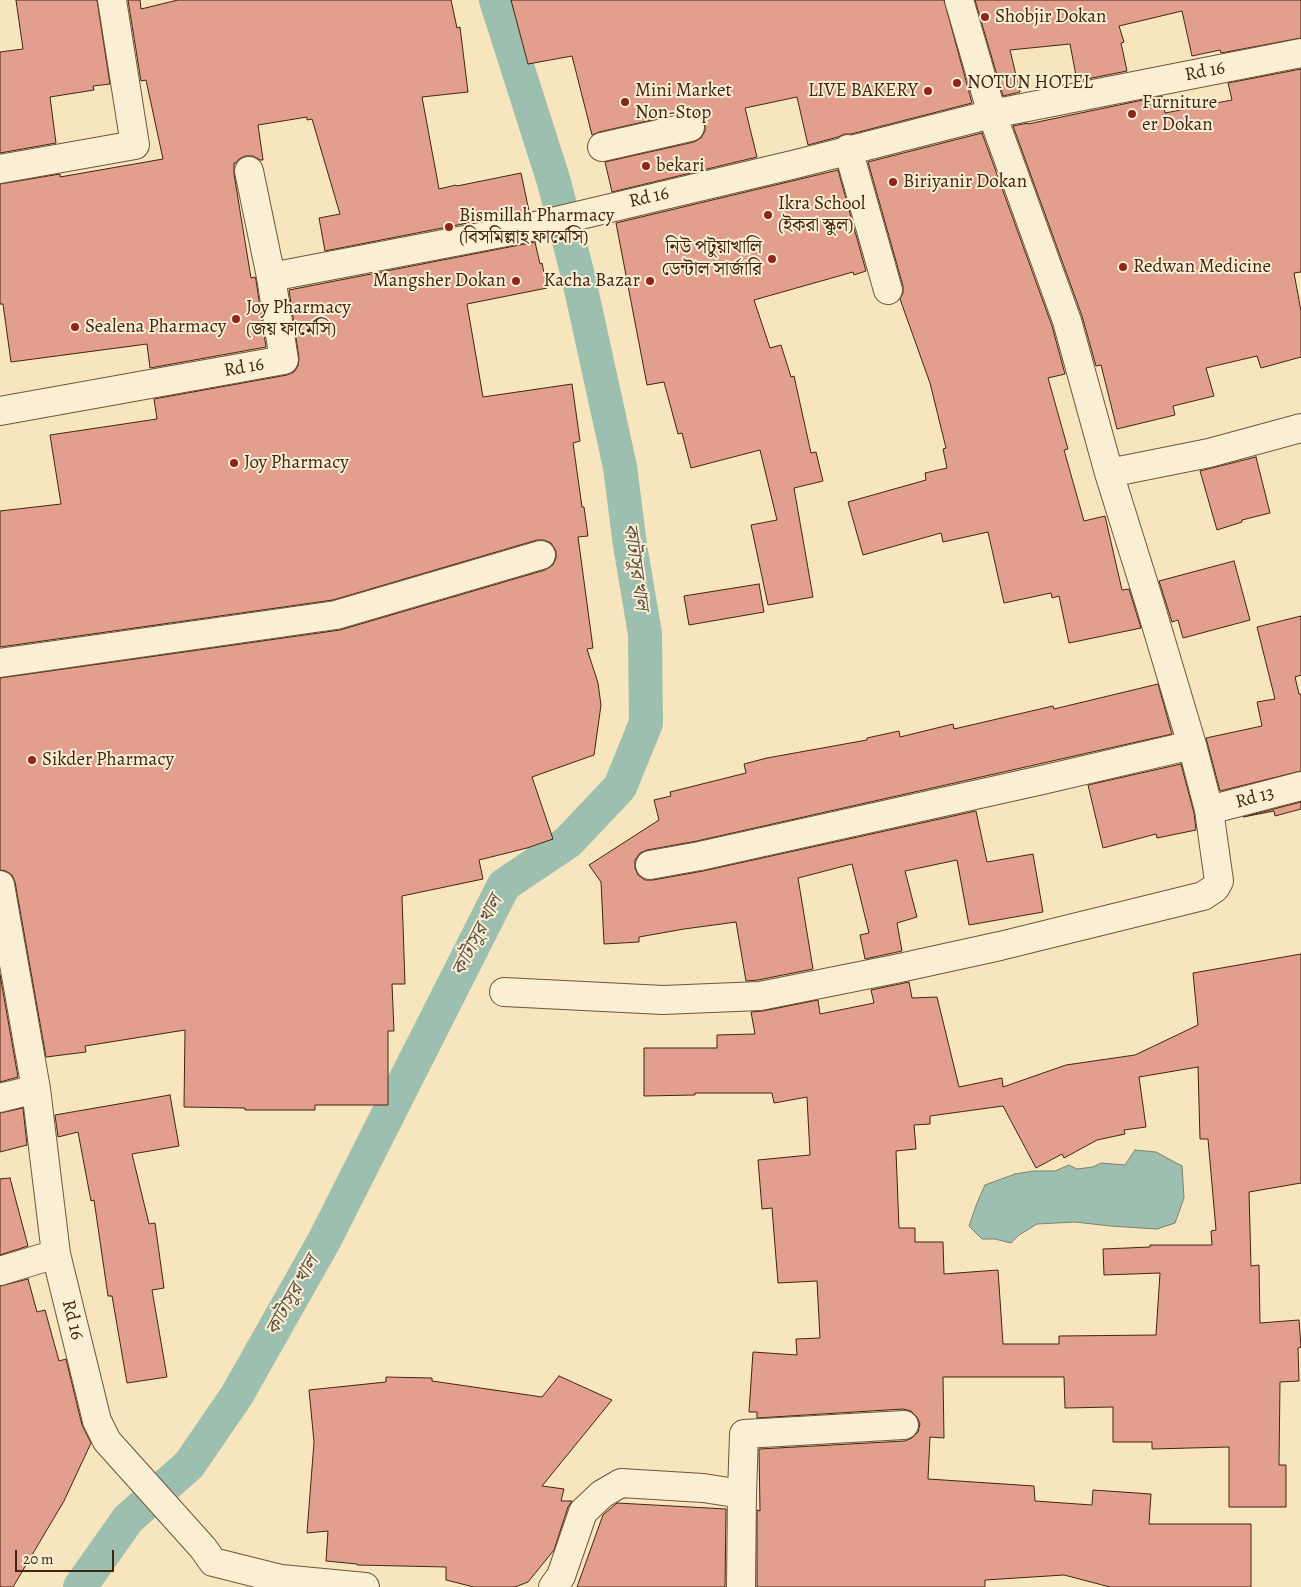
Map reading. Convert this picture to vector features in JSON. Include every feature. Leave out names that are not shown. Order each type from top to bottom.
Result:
[{"type":"street","points":[[0,169],[135,145],[112,0]]},
{"type":"street","points":[[504,992],[663,1000],[760,996],[914,965],[1203,896],[1215,888],[1219,881],[1209,810],[1192,746],[1109,473],[1067,321],[992,114],[959,0]]},
{"type":"street","name":"Rd 16","points":[[0,411],[284,360],[272,277],[522,229],[796,164],[848,149],[992,114],[1301,53]]},
{"type":"street","points":[[602,147],[690,127]]},
{"type":"street","points":[[848,149],[888,290]]},
{"type":"street","points":[[250,171],[272,277]]},
{"type":"street","points":[[1109,473],[1209,453],[1301,428]]},
{"type":"street","points":[[0,663],[336,616],[541,555]]},
{"type":"street","points":[[650,864],[700,856],[1192,746]]},
{"type":"street","name":"Rd 13","points":[[1209,810],[1301,786]]},
{"type":"street","name":"Rd 16","points":[[0,885],[36,1089],[56,1254],[97,1421],[107,1441],[203,1548],[213,1562],[281,1578],[365,1587]]},
{"type":"street","points":[[0,1098],[36,1089]]},
{"type":"street","points":[[0,1271],[56,1254]]},
{"type":"street","points":[[741,1587],[744,1434],[904,1425]]},
{"type":"street","points":[[553,1587],[561,1576],[583,1512],[602,1494],[621,1483],[703,1488],[742,1494]]},
{"type":"shaded area","points":[[1135,1150],[1156,1152],[1182,1166],[1184,1198],[1175,1223],[1157,1229],[1075,1222],[1037,1224],[1019,1235],[1011,1243],[995,1239],[982,1239],[969,1226],[985,1185],[1015,1174],[1033,1171],[1055,1171],[1069,1165],[1077,1169],[1093,1167],[1101,1163],[1125,1165]]},
{"type":"building","points":[[16,0],[97,0],[110,84],[93,86],[94,90],[50,97],[56,143],[0,153],[0,52],[23,49]]},
{"type":"building","points":[[128,0],[140,0],[141,9],[178,0],[451,0],[457,28],[460,27],[468,92],[422,97],[439,189],[521,173],[529,211],[325,251],[319,218],[340,214],[312,119],[307,120],[307,117],[258,125],[263,160],[253,156],[245,156],[234,163],[234,174],[251,278],[255,277],[256,280],[266,347],[150,368],[147,344],[11,362],[3,304],[0,304],[0,184],[60,174],[60,177],[163,159],[146,80],[141,81]]},
{"type":"building","points":[[511,0],[944,0],[972,103],[851,134],[844,134],[808,145],[797,97],[745,108],[757,157],[612,192],[605,162],[694,142],[701,138],[705,131],[702,117],[695,112],[687,112],[592,135],[572,56],[528,64]]},
{"type":"building","points":[[975,0],[1301,0],[1301,38],[1221,53],[1220,50],[1192,56],[1182,11],[1119,26],[1124,42],[1121,43],[1127,71],[1077,81],[1070,44],[1010,50],[1020,92],[1003,96]]},
{"type":"building","points":[[1301,69],[1301,272],[1294,273],[1301,311],[1301,357],[1261,368],[1257,356],[1206,368],[1214,396],[1173,406],[1175,415],[1117,429],[1101,365],[1096,366],[1082,316],[1013,126],[1162,96],[1165,113],[1232,100],[1228,83]]},
{"type":"building","points":[[982,133],[1052,326],[1065,374],[1048,378],[1068,449],[1064,450],[1084,521],[1105,516],[1122,590],[1129,589],[1141,628],[1069,643],[1059,596],[1052,598],[1051,593],[1004,603],[988,532],[943,542],[941,533],[863,555],[848,502],[926,480],[925,473],[947,468],[943,449],[946,448],[930,383],[900,299],[903,293],[903,286],[868,162]]},
{"type":"building","points":[[838,170],[866,271],[854,275],[853,272],[754,300],[770,348],[781,345],[791,377],[794,376],[811,453],[816,452],[823,481],[794,488],[813,597],[768,605],[751,525],[777,520],[760,450],[691,468],[682,433],[678,434],[664,382],[647,385],[616,223]]},
{"type":"building","points":[[535,242],[547,288],[467,304],[483,397],[572,384],[580,441],[573,443],[588,536],[578,537],[593,648],[587,649],[598,683],[601,705],[594,755],[532,777],[553,839],[527,848],[479,860],[483,879],[402,896],[405,984],[392,984],[394,1031],[388,1031],[388,1105],[315,1105],[315,1110],[245,1110],[245,1108],[184,1107],[185,1030],[85,1046],[86,1052],[46,1057],[15,882],[12,875],[0,870],[0,678],[340,630],[545,570],[553,565],[556,551],[551,543],[537,540],[333,600],[0,647],[0,511],[61,504],[50,435],[157,419],[154,399],[287,375],[294,372],[298,366],[299,358],[289,290]]},
{"type":"building","points":[[1256,457],[1270,513],[1242,520],[1242,522],[1217,530],[1200,471]]},
{"type":"building","points":[[1234,561],[1250,620],[1183,638],[1178,620],[1172,622],[1159,581]]},
{"type":"building","points":[[759,584],[764,612],[689,625],[684,596]]},
{"type":"building","points":[[1301,616],[1301,675],[1295,677],[1299,694],[1301,694],[1301,771],[1220,791],[1206,738],[1262,726],[1257,702],[1275,699],[1257,627]]},
{"type":"building","points":[[1158,684],[1172,734],[697,841],[647,850],[640,853],[635,860],[635,868],[638,875],[645,880],[653,880],[703,871],[976,811],[987,862],[1033,854],[1043,912],[969,925],[957,860],[905,871],[917,917],[897,923],[902,951],[865,959],[860,935],[869,933],[852,864],[798,878],[813,969],[746,981],[736,922],[639,937],[639,942],[604,944],[601,882],[589,865],[659,820],[654,800],[671,796],[670,792],[746,773],[744,764],[767,758],[867,740],[867,738],[899,731],[900,737],[953,724],[954,729],[1053,706],[1054,709]]},
{"type":"building","points":[[1181,764],[1194,813],[1196,830],[1157,838],[1156,834],[1103,848],[1088,785]]},
{"type":"building","points":[[1301,802],[1301,809],[1275,816],[1274,811],[1243,817]]},
{"type":"building","points":[[1301,954],[1301,1183],[1249,1192],[1251,1266],[1259,1265],[1260,1323],[1299,1320],[1301,1347],[1298,1348],[1299,1381],[1280,1382],[1279,1465],[1286,1465],[1286,1507],[1229,1507],[1229,1447],[1152,1449],[1152,1442],[1113,1442],[1113,1407],[1065,1408],[1064,1377],[943,1377],[944,1438],[930,1437],[928,1479],[1034,1486],[1035,1501],[1092,1505],[1093,1490],[1151,1494],[1149,1524],[1251,1524],[1251,1587],[1110,1587],[1064,1575],[985,1580],[985,1587],[757,1587],[757,1510],[760,1511],[759,1449],[905,1441],[912,1438],[918,1432],[920,1424],[917,1417],[911,1411],[903,1409],[757,1418],[757,1412],[749,1412],[753,1352],[797,1355],[796,1339],[820,1338],[817,1281],[778,1283],[772,1208],[762,1209],[758,1160],[810,1155],[807,1097],[774,1103],[772,1093],[695,1093],[695,1095],[644,1096],[644,1048],[717,1048],[717,1035],[755,1034],[751,1012],[818,1000],[820,1014],[874,1003],[871,990],[909,982],[912,998],[937,997],[959,1087],[1002,1078],[1003,1087],[1066,1065],[1135,1055],[1198,1025],[1193,973]],"holes":[[[1198,1067],[1200,1139],[1208,1139],[1216,1230],[1211,1231],[1212,1245],[1150,1245],[1150,1247],[1103,1249],[1104,1275],[1160,1273],[1156,1335],[1059,1336],[1059,1344],[1003,1344],[998,1270],[944,1274],[943,1242],[915,1242],[915,1228],[899,1228],[896,1151],[916,1149],[914,1125],[930,1124],[930,1116],[1003,1106],[1036,1168],[1062,1154],[1064,1158],[1097,1140],[1125,1134],[1124,1130],[1146,1127],[1139,1077]]]},
{"type":"building","points":[[0,975],[18,1077],[0,1082]]},
{"type":"building","points":[[170,1095],[179,1146],[132,1154],[149,1224],[155,1223],[164,1288],[152,1290],[167,1377],[127,1383],[112,1296],[108,1296],[94,1200],[91,1201],[78,1132],[58,1137],[55,1115]]},
{"type":"building","points":[[23,1108],[27,1145],[0,1152],[0,1113]]},
{"type":"building","points":[[10,1178],[28,1246],[0,1255],[0,1179]]},
{"type":"building","points":[[28,1279],[37,1312],[45,1310],[59,1361],[66,1359],[82,1425],[91,1443],[64,1501],[13,1587],[0,1587],[0,1286]]},
{"type":"building","points":[[559,1376],[612,1400],[542,1486],[564,1489],[561,1501],[572,1501],[568,1507],[554,1550],[528,1582],[515,1587],[474,1587],[446,1580],[446,1567],[357,1565],[326,1561],[328,1531],[307,1533],[314,1442],[309,1390],[386,1382],[386,1377],[432,1378],[432,1381],[542,1397]]},
{"type":"building","points":[[617,1503],[726,1509],[725,1587],[577,1587],[603,1515]]},
{"type":"waterway","name":"কাটাসুর খাল","points":[[80,1587],[128,1519],[189,1465],[237,1395],[324,1241],[504,885],[568,842],[620,787],[646,723],[645,634],[630,545],[620,467],[579,280],[554,182],[496,0]]},
{"type":"place","name":"Shobjir Dokan","points":[[985,17]]},
{"type":"place","name":"NOTUN HOTEL","points":[[957,83]]},
{"type":"place","name":"LIVE BAKERY","points":[[928,91]]},
{"type":"place","name":"Mini Market Non-Stop","points":[[625,102]]},
{"type":"place","name":"Furniture er Dokan","points":[[1132,114]]},
{"type":"place","name":"bekari","points":[[646,166]]},
{"type":"place","name":"Biriyanir Dokan","points":[[893,182]]},
{"type":"place","name":"Ikra School (ইকরা স্কুল)","points":[[768,215]]},
{"type":"place","name":"Bismillah Pharmacy (বিসমিল্লাহ ফার্মেসি)","points":[[449,227]]},
{"type":"place","name":"নিউ পটুয়াখালি ডেন্টাল সার্জারি","points":[[772,259]]},
{"type":"place","name":"Redwan Medicine","points":[[1123,267]]},
{"type":"place","name":"Mangsher Dokan","points":[[516,281]]},
{"type":"place","name":"Kacha Bazar","points":[[650,281]]},
{"type":"place","name":"Joy Pharmacy (জয় ফার্মেসি)","points":[[236,319]]},
{"type":"place","name":"Sealena Pharmacy","points":[[75,327]]},
{"type":"place","name":"Joy Pharmacy","points":[[234,463]]},
{"type":"place","name":"Sikder Pharmacy","points":[[32,760]]}]
